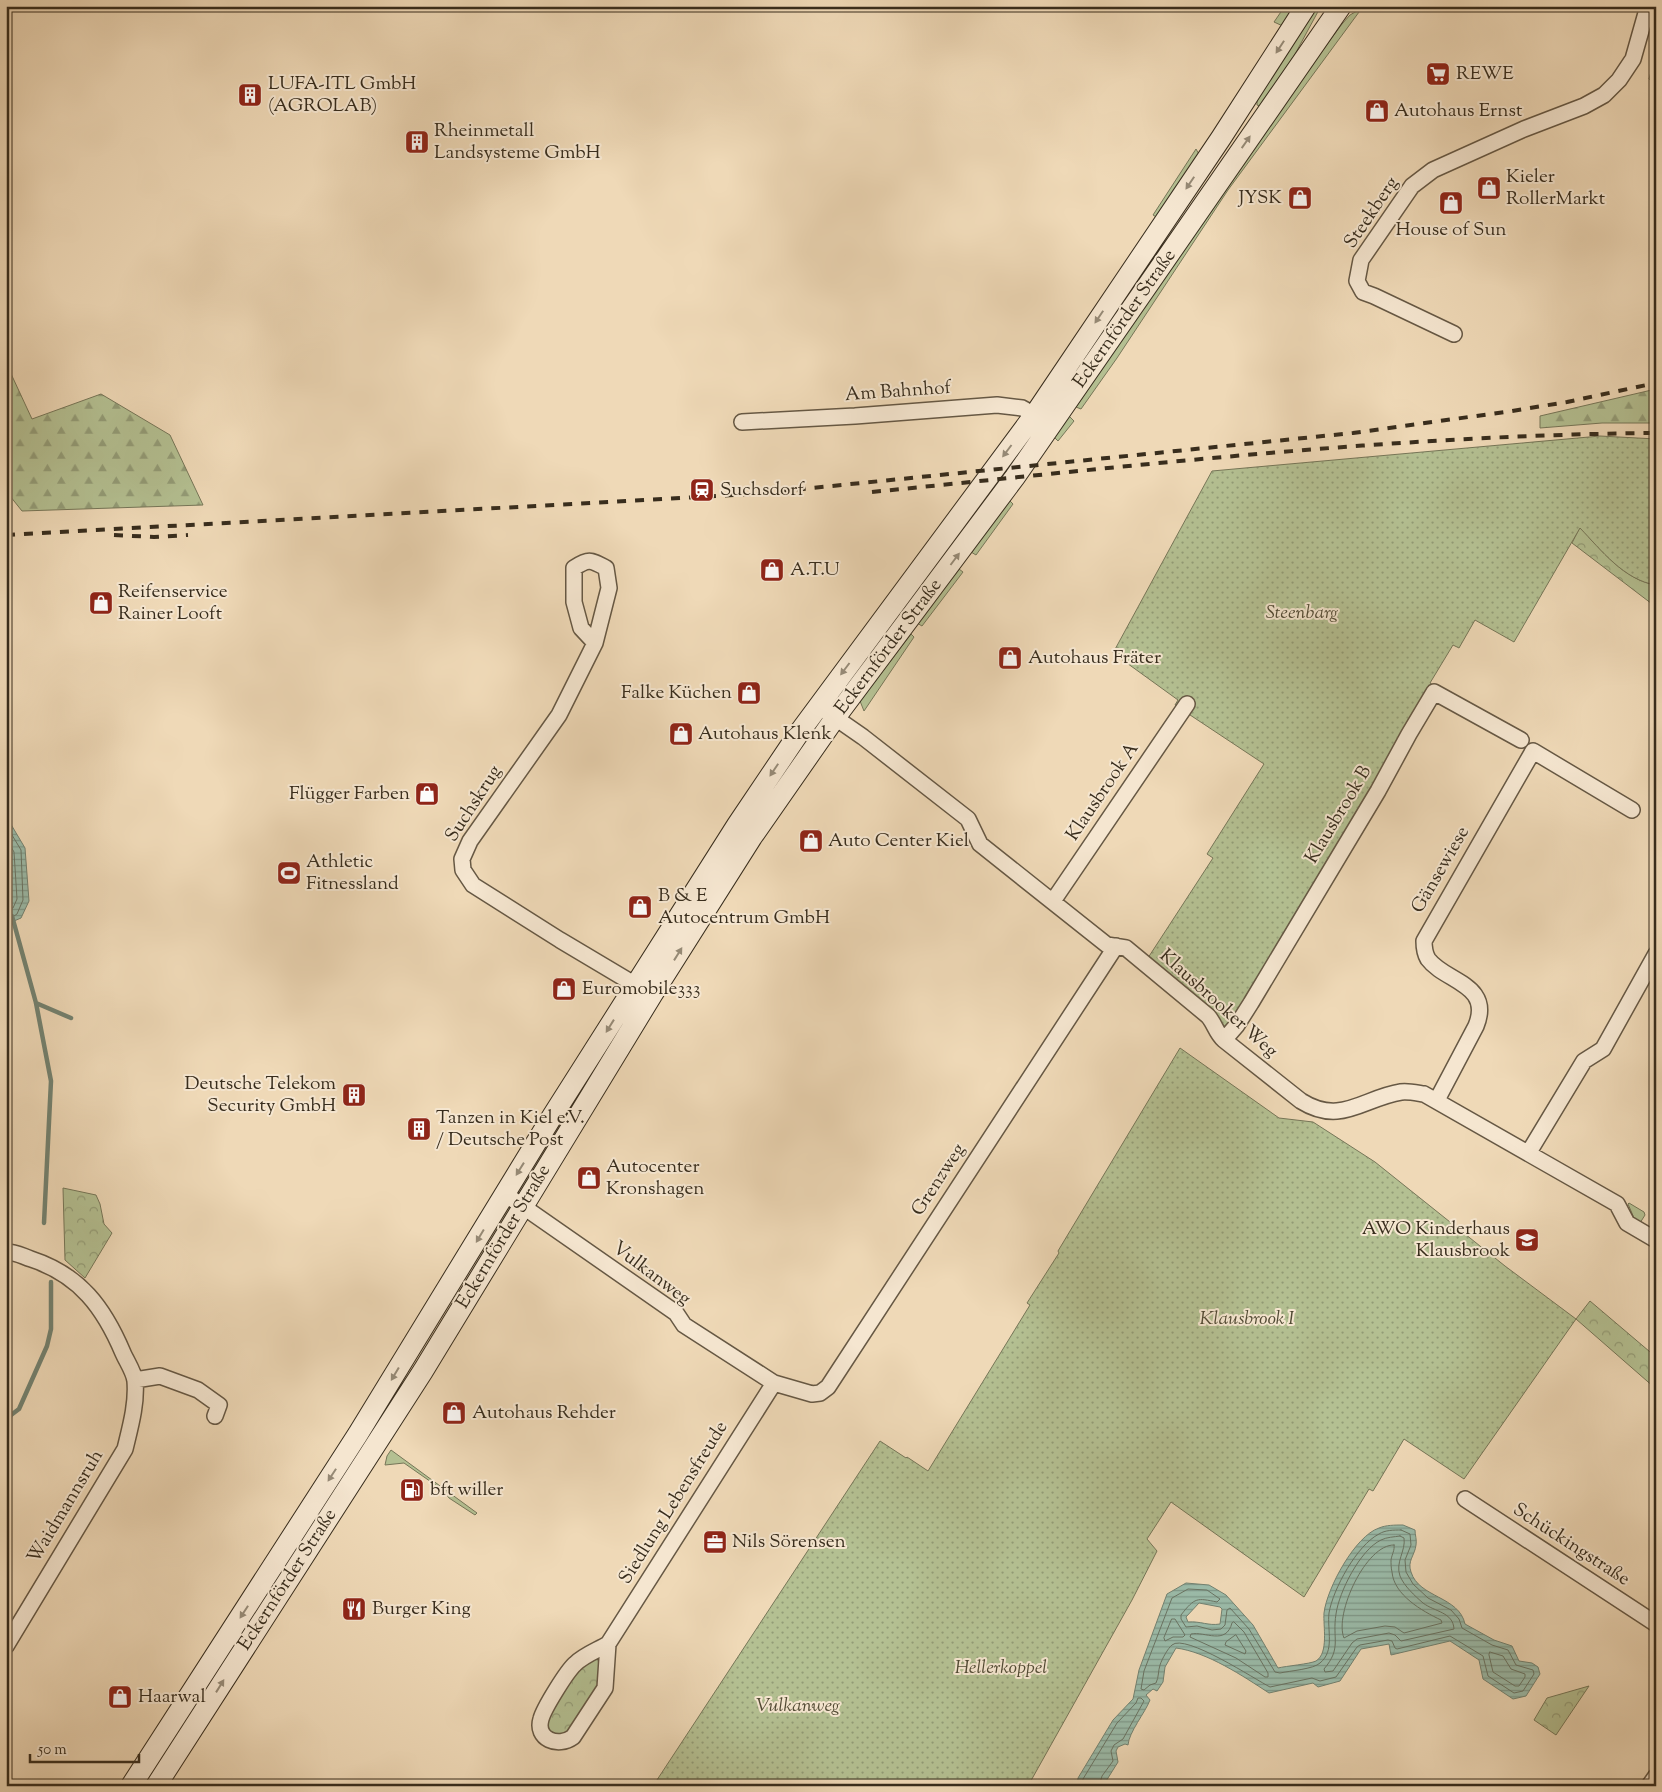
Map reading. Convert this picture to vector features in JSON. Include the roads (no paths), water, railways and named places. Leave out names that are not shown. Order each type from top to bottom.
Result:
[{"type":"main road","name":"Eckernförder Straße","points":[[131,1786],[358,1434],[505,1194],[644,990],[835,718],[998,501],[1043,420],[1306,6]]},
{"type":"main road","name":"Eckernförder Straße","points":[[156,1786],[428,1363],[523,1206],[737,825],[818,706],[1160,270],[1235,157],[1340,6]]},
{"type":"street","name":"Steekberg","points":[[1454,334],[1363,292],[1357,281],[1361,260],[1412,186],[1433,170],[1524,129],[1584,106],[1604,95],[1620,80],[1633,59],[1648,6]]},
{"type":"street","name":"Am Bahnhof","points":[[742,422],[855,416],[996,405],[1022,408],[1043,420]]},
{"type":"street","name":"Suchskrug","points":[[595,643],[581,628],[574,602],[574,568],[584,561],[593,560],[606,568],[608,578],[608,588],[595,643],[559,715],[470,841],[462,860],[463,870],[473,885],[496,901],[644,990]]},
{"type":"street","name":"Klausbrook B","points":[[1224,1040],[1237,1025],[1251,1003],[1378,791],[1434,692],[1521,740]]},
{"type":"street","name":"Klausbrook A","points":[[1053,901],[1187,704]]},
{"type":"street","name":"Klausbrooker Weg","points":[[818,706],[863,737],[968,820],[980,844],[1107,945],[1126,948],[1208,1016],[1224,1040],[1310,1107],[1336,1111],[1356,1108],[1403,1092],[1424,1094],[1529,1152],[1617,1204],[1627,1223],[1656,1240]]},
{"type":"street","name":"Gänsewiese","points":[[1437,1100],[1476,1026],[1479,1019],[1479,1007],[1474,994],[1468,986],[1434,966],[1427,958],[1424,940],[1532,751],[1632,810]]},
{"type":"street","name":"Grenzweg","points":[[774,1383],[812,1394],[820,1393],[828,1386],[1116,946]]},
{"type":"street","points":[[1529,1152],[1584,1060],[1603,1049],[1656,954]]},
{"type":"street","name":"Vulkanweg","points":[[505,1194],[676,1313],[684,1325],[774,1383]]},
{"type":"street","name":"Waidmannsruh","points":[[6,1646],[125,1449],[133,1415],[135,1380],[113,1328],[102,1310],[87,1293],[64,1273],[11,1252]]},
{"type":"street","points":[[135,1380],[160,1376],[198,1390],[220,1405],[215,1416]]},
{"type":"street","name":"Siedlung Lebensfreude","points":[[608,1644],[605,1688],[573,1737],[566,1742],[559,1743],[544,1736],[540,1730],[540,1721],[543,1713],[572,1666],[608,1644],[774,1383]]},
{"type":"street","name":"Schückingstraße","points":[[1465,1499],[1656,1624]]},
{"type":"street","points":[[1649,1786],[1656,1776]]},
{"type":"water","points":[[6,816],[25,848],[29,901],[21,918],[14,921],[6,918]]},
{"type":"water","points":[[1403,1525],[1415,1530],[1416,1545],[1410,1568],[1415,1581],[1455,1608],[1465,1624],[1494,1640],[1512,1646],[1519,1661],[1532,1663],[1538,1667],[1540,1674],[1526,1696],[1513,1699],[1483,1679],[1479,1660],[1450,1641],[1391,1655],[1389,1644],[1361,1649],[1340,1681],[1318,1687],[1313,1683],[1269,1693],[1236,1672],[1200,1654],[1176,1648],[1165,1667],[1163,1682],[1157,1691],[1153,1689],[1146,1695],[1150,1700],[1131,1734],[1128,1745],[1125,1744],[1118,1747],[1116,1751],[1118,1762],[1103,1786],[1077,1786],[1078,1778],[1113,1720],[1133,1699],[1139,1670],[1167,1594],[1186,1583],[1209,1585],[1226,1595],[1253,1625],[1278,1668],[1313,1662],[1323,1652],[1326,1602],[1336,1577],[1344,1564],[1361,1541],[1370,1533],[1382,1527]],"holes":[[[1199,1603],[1222,1609],[1220,1624],[1188,1622],[1186,1617]]]},
{"type":"waterway","points":[[12,916],[36,1003],[51,1081],[44,1223]]},
{"type":"waterway","points":[[36,1003],[71,1018]]},
{"type":"waterway","points":[[6,1424],[11,1415],[19,1409],[47,1346],[51,1329],[51,1282]]},
{"type":"railway","points":[[6,535],[753,494],[1353,433],[1567,402],[1656,383]]},
{"type":"railway","points":[[872,492],[1165,462],[1361,446],[1460,439],[1656,433]]},
{"type":"railway","points":[[114,535],[154,537],[188,535]]},
{"type":"place","name":"REWE","points":[[1438,74]]},
{"type":"place","name":"LUFA-ITL GmbH (AGROLAB)","points":[[250,95]]},
{"type":"place","name":"Autohaus Ernst","points":[[1377,111]]},
{"type":"place","name":"Rheinmetall Landsysteme GmbH","points":[[417,142]]},
{"type":"place","name":"Kieler RollerMarkt","points":[[1489,188]]},
{"type":"place","name":"JYSK","points":[[1300,198]]},
{"type":"place","name":"House of Sun","points":[[1451,203]]},
{"type":"place","name":"Suchsdorf","points":[[702,490]]},
{"type":"place","name":"A.T.U","points":[[772,570]]},
{"type":"place","name":"Reifenservice Rainer Looft","points":[[101,603]]},
{"type":"place","name":"Autohaus Fräter","points":[[1010,658]]},
{"type":"place","name":"Falke Küchen","points":[[749,693]]},
{"type":"place","name":"Autohaus Klenk","points":[[681,734]]},
{"type":"place","name":"Flügger Farben","points":[[427,794]]},
{"type":"place","name":"Auto Center Kiel","points":[[811,841]]},
{"type":"place","name":"Athletic Fitnessland","points":[[289,873]]},
{"type":"place","name":"B & E Autocentrum GmbH","points":[[640,907]]},
{"type":"place","name":"Euromobile333","points":[[564,989]]},
{"type":"place","name":"Deutsche Telekom Security GmbH","points":[[354,1095]]},
{"type":"place","name":"Tanzen in Kiel e.V. / Deutsche Post","points":[[419,1129]]},
{"type":"place","name":"Autocenter Kronshagen","points":[[589,1178]]},
{"type":"place","name":"AWO Kinderhaus Klausbrook","points":[[1527,1240]]},
{"type":"place","name":"Autohaus Rehder","points":[[454,1413]]},
{"type":"place","name":"bft willer","points":[[412,1490]]},
{"type":"place","name":"Nils Sörensen","points":[[715,1542]]},
{"type":"place","name":"Burger King","points":[[354,1609]]},
{"type":"place","name":"Haarwal","points":[[120,1697]]},
{"type":"park label","name":"Steenbarg","points":[[1302,613]]},
{"type":"park label","name":"Klausbrook I","points":[[1247,1319]]},
{"type":"park label","name":"Hellerkoppel","points":[[1001,1668]]}]
